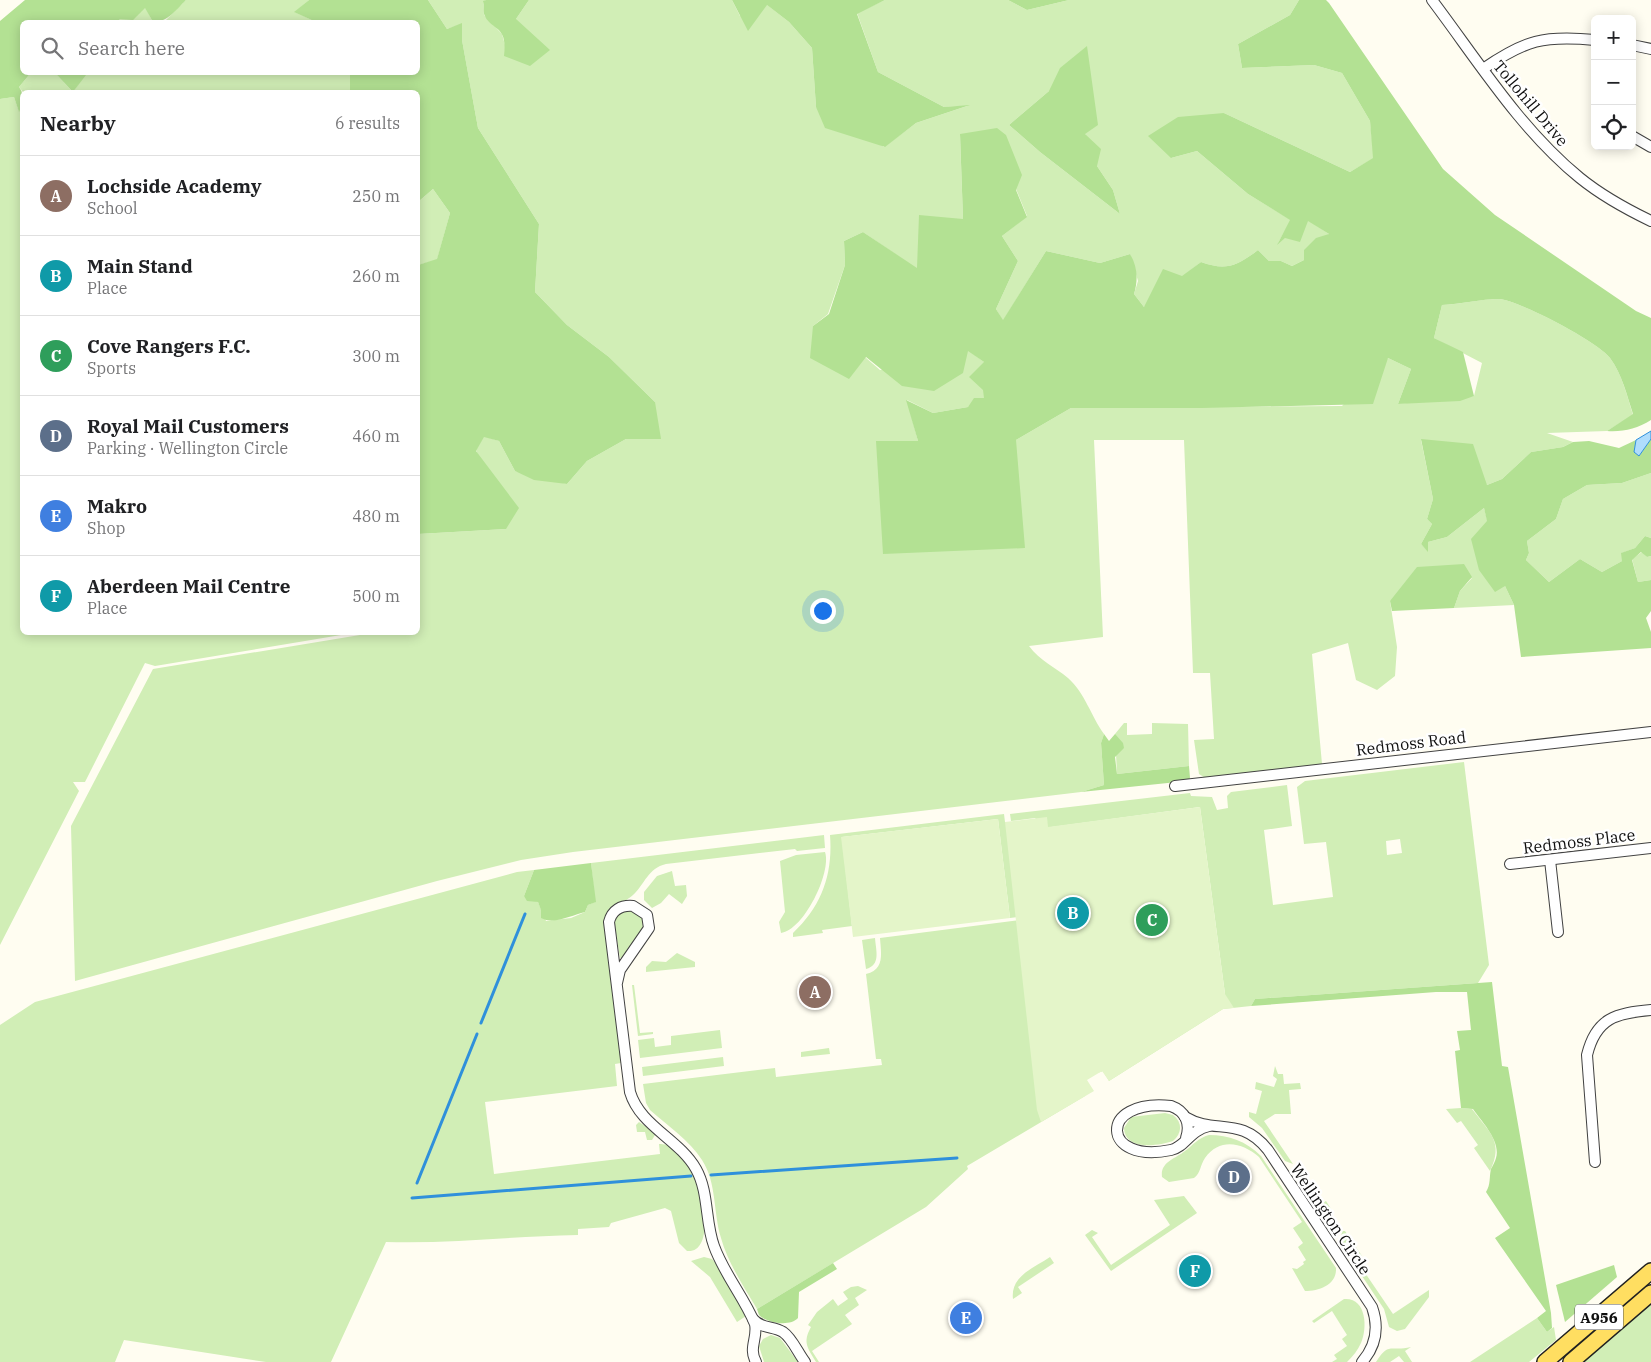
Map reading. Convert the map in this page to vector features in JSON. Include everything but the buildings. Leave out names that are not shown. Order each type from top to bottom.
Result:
[{"type":"main road","name":"A956","points":[[1546,1362],[1651,1271]]},
{"type":"main road","name":"A956","points":[[1571,1362],[1651,1292]]},
{"type":"street","name":"Tollohill Drive","points":[[1432,0],[1530,130],[1554,155],[1581,179],[1622,207],[1651,221]]},
{"type":"street","points":[[1483,69],[1512,49],[1537,40],[1556,37],[1591,40]]},
{"type":"street","points":[[1636,47],[1651,49]]},
{"type":"street","points":[[1636,138],[1651,147]]},
{"type":"street","name":"Redmoss Road","points":[[1175,786],[1651,732]]},
{"type":"street","name":"Redmoss Place","points":[[1510,864],[1651,848]]},
{"type":"street","points":[[1550,860],[1558,932]]},
{"type":"street","points":[[617,983],[619,972],[649,930],[646,915],[635,906],[618,908],[609,920],[631,1098],[641,1113],[685,1154],[697,1171],[702,1184],[714,1246],[756,1329],[751,1351],[756,1362]]},
{"type":"street","points":[[1595,1162],[1587,1055],[1589,1044],[1598,1029],[1615,1016],[1626,1012],[1651,1010]]},
{"type":"street","points":[[1186,1138],[1188,1127],[1185,1117],[1171,1106],[1134,1108],[1122,1116],[1118,1131],[1121,1142],[1126,1148],[1140,1152],[1173,1149],[1198,1130],[1213,1125]]},
{"type":"street","name":"Wellington Circle","points":[[1185,1117],[1197,1123],[1238,1128],[1262,1142],[1369,1303],[1375,1318],[1376,1336],[1370,1352],[1362,1362]]},
{"type":"street","points":[[753,1320],[771,1330]]},
{"type":"street","points":[[755,1340],[762,1332],[771,1330],[781,1331],[786,1335],[804,1362]]},
{"type":"green space","points":[[25,0],[186,0],[163,20],[152,20],[145,8],[133,20],[20,20],[20,75],[29,75],[19,87],[21,90],[19,112],[14,97],[0,99],[0,21]]},
{"type":"green space","points":[[186,0],[309,0],[295,12],[312,20],[166,20]]},
{"type":"green space","points":[[309,0],[428,0],[447,29],[462,23],[462,40],[478,128],[539,224],[535,292],[567,325],[609,357],[655,402],[661,439],[626,439],[587,461],[567,484],[534,480],[515,471],[499,441],[484,437],[476,451],[519,508],[506,529],[420,534],[420,264],[437,259],[450,213],[433,189],[420,200],[420,90],[350,90],[350,75],[420,75],[420,20],[312,20],[294,12]]},
{"type":"green space","points":[[428,0],[486,0],[483,2],[484,15],[502,34],[505,45],[516,19],[529,0],[732,0],[740,16],[766,4],[789,22],[812,48],[816,107],[884,147],[916,123],[967,106],[944,107],[878,72],[857,13],[885,0],[1008,0],[1027,10],[1069,0],[1299,0],[1290,15],[1238,44],[1242,68],[1314,65],[1342,73],[1370,121],[1374,158],[1350,172],[1224,113],[1171,158],[1197,151],[1248,194],[1291,220],[1278,243],[1308,220],[1329,234],[1304,260],[1292,266],[1281,261],[1269,261],[1258,250],[1244,260],[1231,265],[1217,266],[1201,262],[1144,307],[1134,294],[1138,281],[1130,254],[1100,263],[1046,251],[1003,321],[996,309],[1018,261],[1002,236],[1027,216],[1016,189],[960,135],[963,219],[917,269],[863,232],[844,241],[845,265],[828,314],[813,326],[865,357],[880,370],[968,350],[984,362],[984,398],[968,407],[933,413],[907,400],[918,441],[884,554],[1016,440],[1071,408],[1342,406],[1388,358],[1411,369],[1398,404],[1474,396],[1482,363],[1434,338],[1442,305],[1499,299],[1509,301],[1558,323],[1591,342],[1603,351],[1614,364],[1621,378],[1633,415],[1607,431],[1547,433],[1573,442],[1563,447],[1531,452],[1502,479],[1487,485],[1421,440],[1433,499],[1427,519],[1432,524],[1421,544],[1428,551],[1428,542],[1447,537],[1484,508],[1505,586],[1514,605],[1454,608],[1460,591],[1472,578],[1390,601],[1397,647],[1395,676],[1377,690],[1356,680],[1348,643],[1312,654],[1322,764],[1207,779],[1199,774],[1194,740],[1214,739],[1210,673],[1193,673],[1184,440],[1094,440],[1103,637],[1029,646],[1038,656],[1074,684],[1104,734],[1101,743],[1104,785],[1081,792],[573,852],[521,860],[437,881],[75,981],[71,826],[153,669],[360,635],[420,635],[420,534],[506,529],[476,450],[484,436],[499,441],[515,471],[567,484],[587,461],[626,439],[655,402],[609,357],[567,325],[535,292],[539,224],[478,128],[462,40],[462,24],[447,29]],"holes":[[[1049,91],[1085,134],[1097,166],[1113,190],[1120,214],[1040,152],[1009,125]]]},
{"type":"green space","points":[[529,0],[516,19],[550,50],[530,66],[504,56],[504,38],[498,29],[487,20],[484,14],[483,1]]},
{"type":"green space","points":[[732,0],[885,0],[857,14],[878,72],[944,107],[970,105],[916,123],[885,147],[825,128],[816,107],[812,48],[789,22],[767,5],[748,31]]},
{"type":"green space","points":[[1008,0],[1069,0],[1027,10]]},
{"type":"green space","points":[[1299,0],[1326,0],[1329,3],[1443,169],[1495,215],[1636,311],[1651,318],[1651,420],[1630,429],[1607,431],[1633,414],[1618,371],[1603,351],[1558,323],[1523,306],[1499,299],[1442,305],[1434,338],[1463,352],[1474,396],[1460,401],[1398,404],[1411,369],[1388,358],[1373,404],[1202,408],[1071,408],[1016,440],[1025,548],[883,554],[876,441],[918,441],[906,400],[933,413],[968,407],[974,398],[984,398],[983,390],[969,377],[984,362],[968,351],[963,373],[934,391],[902,386],[866,357],[849,379],[810,358],[813,326],[829,314],[845,265],[844,241],[863,232],[917,268],[919,215],[963,219],[960,134],[997,128],[1006,135],[1022,175],[1016,190],[1027,217],[1002,236],[1018,261],[996,309],[1003,320],[1046,251],[1100,263],[1130,254],[1135,264],[1136,274],[1134,294],[1144,307],[1163,269],[1182,276],[1201,262],[1218,266],[1231,265],[1244,260],[1258,250],[1269,261],[1281,261],[1292,266],[1304,260],[1304,250],[1316,238],[1329,234],[1308,221],[1300,242],[1285,238],[1277,245],[1290,220],[1248,194],[1197,151],[1171,158],[1148,136],[1178,117],[1224,113],[1350,172],[1373,158],[1370,121],[1342,73],[1314,65],[1242,68],[1238,44],[1290,15]]},
{"type":"green space","points":[[145,7],[152,20],[119,20]]},
{"type":"green space","points":[[1087,46],[1098,125],[1085,134],[1101,149],[1097,166],[1113,190],[1120,214],[1040,152],[1009,125],[1049,91],[1060,68]]},
{"type":"green space","points":[[29,75],[57,75],[71,90],[21,90],[19,87]]},
{"type":"green space","points":[[57,75],[86,75],[75,90],[71,90]]},
{"type":"green space","points":[[85,75],[350,75],[350,90],[74,90]]},
{"type":"green space","points":[[14,97],[19,111],[20,110],[20,635],[341,635],[155,666],[145,663],[85,782],[73,782],[79,791],[0,945],[0,99]]},
{"type":"green space","points":[[433,189],[450,213],[437,260],[420,264],[420,200]]},
{"type":"green space","points":[[1421,439],[1473,444],[1487,485],[1502,479],[1531,452],[1563,447],[1573,442],[1589,441],[1619,448],[1636,440],[1634,452],[1639,456],[1651,439],[1651,473],[1622,483],[1587,485],[1563,499],[1556,519],[1527,541],[1529,553],[1526,560],[1549,582],[1580,559],[1602,572],[1622,561],[1621,553],[1635,548],[1645,536],[1651,538],[1651,556],[1647,557],[1641,552],[1632,560],[1638,582],[1651,580],[1651,611],[1646,618],[1651,632],[1651,648],[1521,657],[1514,605],[1505,586],[1495,592],[1479,570],[1471,539],[1487,521],[1484,508],[1447,537],[1428,542],[1428,552],[1421,544],[1432,524],[1427,519],[1433,499]]},
{"type":"green space","points":[[1651,473],[1651,538],[1645,536],[1635,548],[1622,553],[1622,561],[1602,572],[1580,559],[1549,582],[1526,560],[1529,553],[1527,541],[1556,519],[1563,499],[1587,485],[1622,483]]},
{"type":"green space","points":[[1642,552],[1647,557],[1651,556],[1651,580],[1638,582],[1632,559]]},
{"type":"green space","points":[[1464,564],[1472,577],[1460,591],[1454,608],[1392,611],[1390,601],[1417,567]]},
{"type":"green space","points":[[1124,723],[1127,723],[1127,735],[1152,734],[1152,723],[1188,724],[1189,766],[1117,774],[1115,734]]},
{"type":"green space","points":[[1104,734],[1109,741],[1115,734],[1123,743],[1124,748],[1115,757],[1117,774],[1189,766],[1190,778],[1187,781],[1081,792],[1104,785],[1101,743]]},
{"type":"green space","points":[[1464,762],[1489,965],[1478,983],[1255,999],[1251,1006],[1223,1009],[1109,1081],[1103,1071],[1098,1073],[1225,994],[1200,807],[1044,828],[1035,818],[1011,821],[1010,814],[1190,793],[1191,796],[1212,797],[1217,810],[1228,808],[1227,796],[1231,792],[1287,785],[1292,826],[1264,830],[1273,905],[1333,897],[1326,842],[1304,844],[1297,787],[1305,781]],"holes":[[[1400,839],[1402,853],[1387,855],[1386,841]]]},
{"type":"green space","points":[[1200,807],[1225,994],[1234,1008],[1223,1009],[1109,1081],[1102,1071],[1087,1080],[1094,1091],[1041,1122],[1037,1110],[1005,822],[1047,817],[1048,827]]},
{"type":"green space","points":[[1004,814],[1005,822],[1008,822],[1019,917],[1010,918],[998,819],[842,837],[852,926],[822,930],[823,933],[793,937],[793,933],[811,912],[824,888],[830,863],[830,835]]},
{"type":"green space","points":[[998,819],[1010,918],[853,937],[841,837]]},
{"type":"green space","points":[[824,835],[825,848],[797,851],[795,849],[666,864],[655,869],[633,895],[610,911],[605,920],[621,1063],[615,1064],[617,1086],[485,1102],[494,1174],[660,1154],[659,1144],[673,1148],[685,1160],[701,1198],[704,1236],[698,1247],[687,1251],[679,1243],[671,1211],[665,1208],[611,1223],[609,1227],[578,1229],[578,1235],[434,1242],[386,1242],[331,1362],[266,1362],[124,1340],[115,1362],[0,1362],[0,1025],[35,1002],[517,872],[534,870],[524,896],[538,902],[546,921],[571,918],[585,912],[588,905],[595,902],[591,863]]},
{"type":"green space","points":[[825,852],[824,873],[814,899],[799,922],[781,933],[779,922],[785,912],[780,861],[796,855]]},
{"type":"green space","points":[[591,863],[596,902],[588,905],[585,912],[563,919],[546,920],[541,918],[538,902],[527,901],[524,896],[534,870]]},
{"type":"green space","points":[[672,871],[675,886],[686,885],[687,896],[682,904],[669,894],[661,903],[652,908],[644,900],[644,892],[657,876]]},
{"type":"green space","points":[[633,910],[642,918],[643,928],[623,957],[620,958],[614,921],[621,911]]},
{"type":"green space","points":[[1020,920],[1085,1096],[967,1166],[968,1169],[926,1207],[757,1309],[737,1275],[724,1247],[707,1169],[691,1146],[650,1110],[646,1103],[643,1084],[775,1068],[776,1077],[882,1065],[881,1059],[876,1059],[866,974],[872,972],[879,965],[881,955],[880,938]]},
{"type":"green space","points":[[875,938],[876,961],[871,967],[866,969],[862,940]]},
{"type":"green space","points":[[677,953],[695,962],[695,967],[646,972],[646,967],[652,961],[666,962]]},
{"type":"green space","points":[[1492,982],[1502,1066],[1508,1067],[1551,1313],[1552,1328],[1547,1332],[1537,1318],[1546,1311],[1495,1238],[1510,1228],[1486,1192],[1491,1169],[1496,1158],[1496,1145],[1486,1126],[1473,1109],[1461,1108],[1455,1051],[1460,1050],[1457,1031],[1471,1030],[1467,992],[1436,992],[1251,1006],[1255,999]]},
{"type":"green space","points":[[632,985],[634,985],[640,1033],[653,1032],[653,1034],[638,1036]]},
{"type":"green space","points":[[720,1030],[722,1048],[640,1058],[638,1040],[654,1038],[655,1047],[671,1045],[671,1036]]},
{"type":"green space","points":[[829,1048],[830,1054],[801,1057],[801,1052]]},
{"type":"green space","points":[[723,1057],[724,1066],[643,1076],[642,1067]]},
{"type":"green space","points":[[1275,1066],[1278,1074],[1283,1074],[1284,1084],[1300,1083],[1301,1089],[1289,1090],[1291,1114],[1275,1114],[1264,1121],[1293,1164],[1285,1161],[1262,1128],[1249,1117],[1249,1112],[1256,1114],[1262,1091],[1255,1089],[1256,1082],[1274,1087],[1277,1079],[1273,1076]]},
{"type":"green space","points":[[1446,1109],[1472,1109],[1493,1138],[1496,1152],[1490,1171],[1474,1148],[1478,1145],[1461,1121],[1457,1123]]},
{"type":"green space","points":[[1165,1113],[1173,1115],[1180,1125],[1180,1131],[1173,1141],[1143,1145],[1136,1144],[1126,1135],[1124,1128],[1131,1117]]},
{"type":"green space","points":[[639,1122],[654,1132],[655,1135],[652,1140],[647,1140],[645,1132],[637,1132],[636,1125]]},
{"type":"green space","points":[[1209,1135],[1237,1140],[1249,1146],[1261,1156],[1336,1268],[1334,1279],[1330,1283],[1316,1290],[1305,1291],[1292,1268],[1297,1269],[1306,1260],[1298,1247],[1303,1243],[1293,1228],[1302,1222],[1259,1157],[1253,1152],[1232,1144],[1224,1145],[1211,1151],[1194,1178],[1169,1182],[1162,1177],[1163,1168],[1169,1161]]},
{"type":"green space","points":[[1299,1173],[1321,1204],[1326,1201],[1333,1212],[1327,1215],[1318,1209],[1297,1178]]},
{"type":"green space","points":[[1184,1196],[1197,1213],[1111,1271],[1085,1235],[1092,1230],[1098,1233],[1092,1237],[1111,1265],[1170,1225],[1154,1200]]},
{"type":"green space","points":[[1342,1231],[1345,1231],[1362,1256],[1357,1261],[1393,1314],[1429,1290],[1429,1297],[1405,1329],[1397,1331],[1389,1327],[1384,1309],[1340,1243]]},
{"type":"green space","points":[[704,1257],[712,1259],[717,1265],[746,1316],[737,1322],[710,1277],[691,1261]]},
{"type":"green space","points":[[1050,1257],[1054,1263],[1018,1287],[1022,1293],[1013,1299],[1015,1284],[1019,1279],[1030,1269]]},
{"type":"green space","points":[[833,1263],[837,1269],[799,1292],[798,1318],[794,1321],[784,1323],[773,1322],[759,1315],[757,1309]]},
{"type":"green space","points":[[1614,1265],[1617,1277],[1565,1322],[1556,1285]]},
{"type":"green space","points":[[858,1286],[867,1290],[855,1298],[859,1305],[845,1315],[852,1324],[812,1351],[819,1362],[816,1362],[807,1345],[807,1337],[811,1327],[808,1325],[817,1312],[833,1299],[838,1306],[848,1299],[843,1292],[851,1287]]},
{"type":"green space","points":[[1651,1293],[1651,1362],[1571,1362]]},
{"type":"green space","points":[[1344,1299],[1357,1303],[1361,1308],[1364,1322],[1363,1336],[1358,1348],[1347,1362],[1332,1362],[1337,1359],[1334,1355],[1347,1346],[1342,1339],[1347,1335],[1332,1311],[1314,1323],[1312,1321]]},
{"type":"green space","points":[[1537,1318],[1547,1332],[1554,1327],[1556,1340],[1529,1362],[1470,1362]]},
{"type":"green space","points":[[771,1335],[780,1338],[798,1362],[764,1362],[759,1346],[763,1339]]},
{"type":"green space","points":[[1411,1347],[1405,1351],[1412,1362],[1404,1362],[1399,1356],[1390,1362],[1376,1362],[1387,1349]]},
{"type":"water","points":[[1651,431],[1651,439],[1639,456],[1634,452],[1636,440]]},
{"type":"waterway","points":[[481,1023],[525,914]]},
{"type":"waterway","points":[[417,1183],[477,1034]]},
{"type":"waterway","points":[[711,1175],[957,1158]]},
{"type":"waterway","points":[[412,1198],[691,1176]]},
{"type":"place","name":"Main Stand","points":[[1073,913]]},
{"type":"place","name":"Cove Rangers F.C.","points":[[1152,920]]},
{"type":"place","name":"Lochside Academy","points":[[815,992]]},
{"type":"place","name":"Royal Mail Customers","points":[[1234,1177]]},
{"type":"place","name":"Aberdeen Mail Centre","points":[[1195,1271]]},
{"type":"place","name":"Makro","points":[[966,1318]]}]
